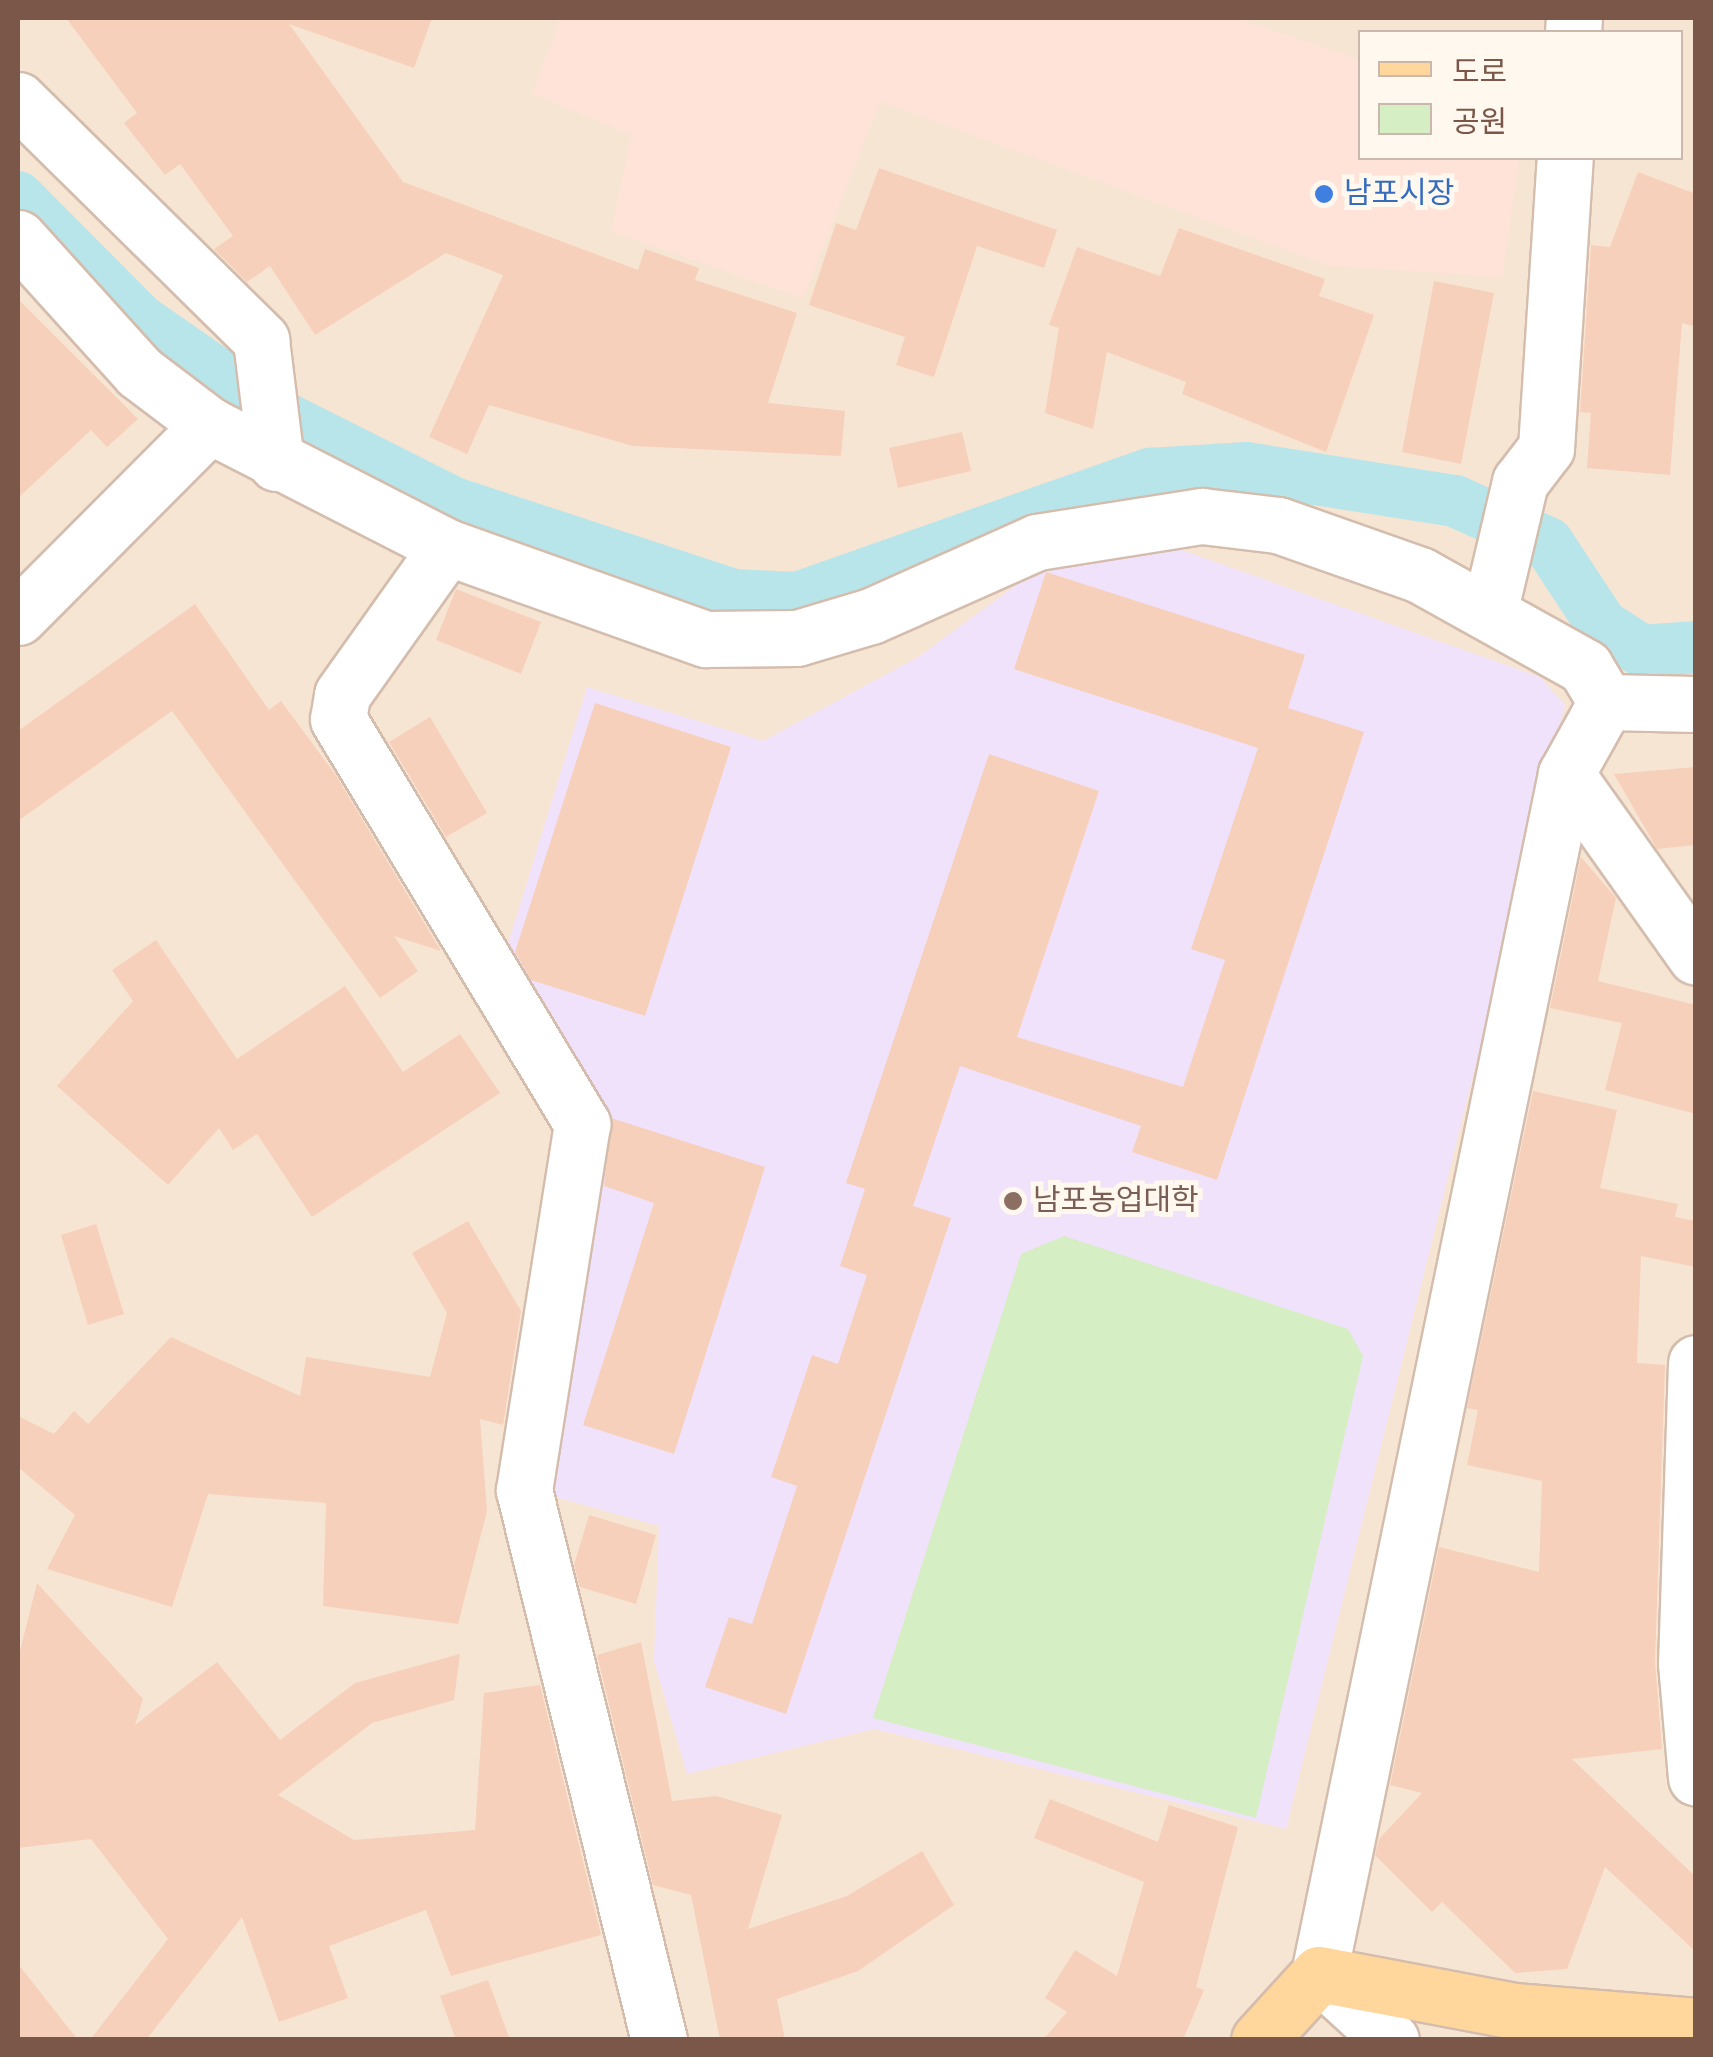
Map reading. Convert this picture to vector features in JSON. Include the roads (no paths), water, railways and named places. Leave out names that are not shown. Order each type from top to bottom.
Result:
[{"type":"main road","points":[[1259,2040],[1319,1974],[1514,2011],[1696,2026]]},
{"type":"street","points":[[18,100],[261,340],[275,451]]},
{"type":"street","points":[[1494,588],[1520,482],[1546,448],[1565,160]]},
{"type":"street","points":[[18,238],[139,372],[209,425],[275,451],[447,547],[706,639],[797,638],[871,616],[1037,542],[1202,516],[1278,525],[1494,588],[1584,667],[1606,702]]},
{"type":"street","points":[[18,616],[209,425]]},
{"type":"street","points":[[447,547],[342,694],[338,719],[582,1124],[524,1490],[658,2040]]},
{"type":"street","points":[[1606,702],[1696,704]]},
{"type":"street","points":[[1392,2040],[1319,1974],[1566,774],[1606,702]]},
{"type":"street","points":[[1566,774],[1696,957]]},
{"type":"street","points":[[1696,1362],[1686,1663],[1696,1778]]},
{"type":"waterway","points":[[18,197],[140,320],[273,412],[454,503],[734,595],[797,598],[1150,474],[1246,468],[1455,501],[1548,543],[1602,625],[1642,651],[1696,647]]},
{"type":"place","name":"남포시장","points":[[1324,194]]},
{"type":"place","name":"남포농업대학","points":[[1013,1201]]}]
